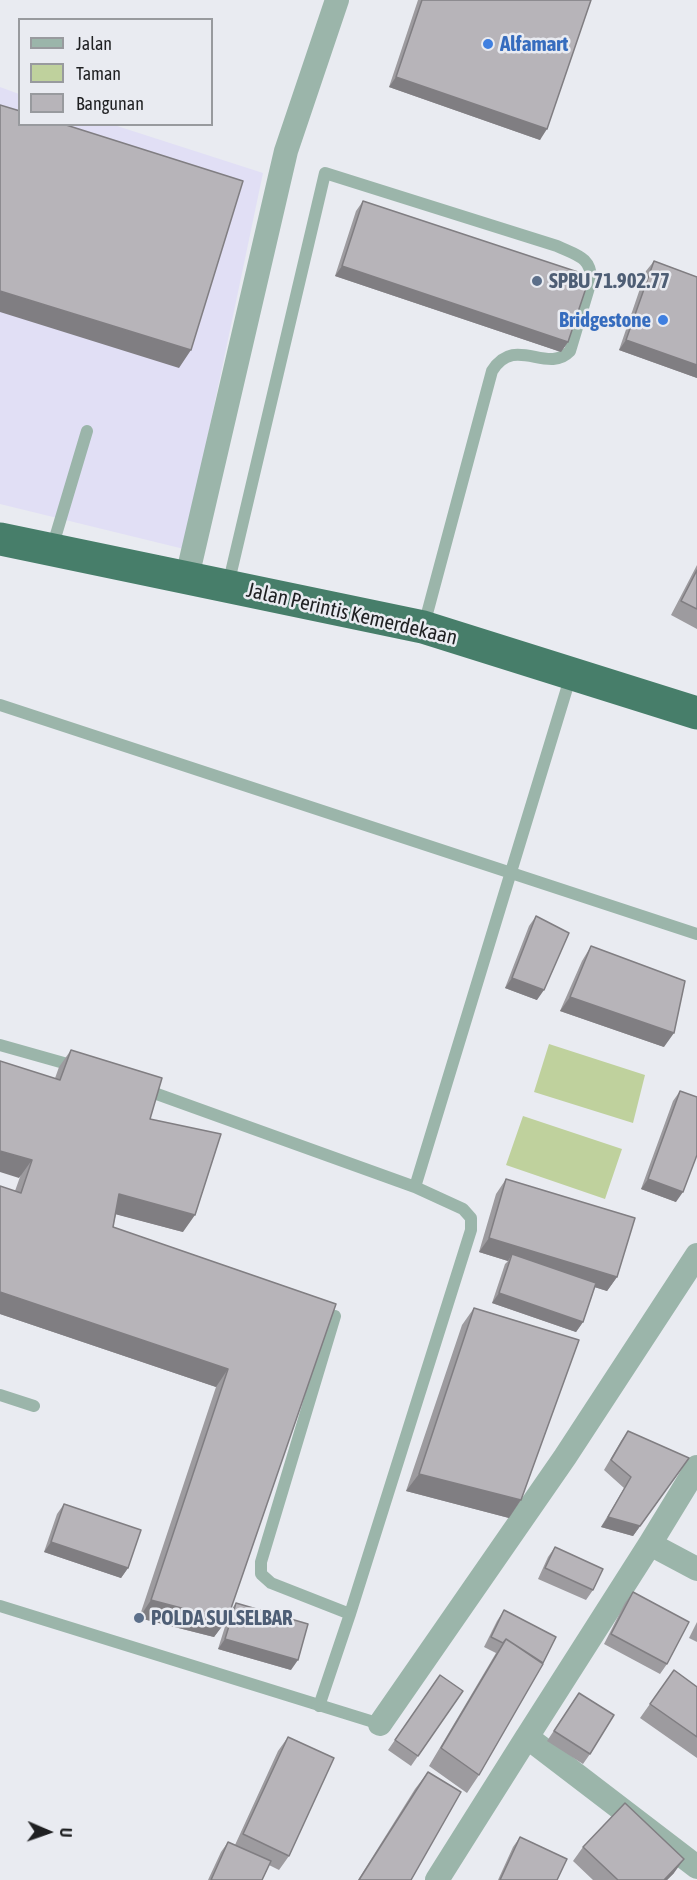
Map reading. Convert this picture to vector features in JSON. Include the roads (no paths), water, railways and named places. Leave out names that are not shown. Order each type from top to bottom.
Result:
[{"type":"highway","name":"Jalan Perintis Kemerdekaan","points":[[0,539],[423,627],[697,713]]},
{"type":"street","points":[[187,577],[286,151],[338,0]]},
{"type":"street","points":[[380,1724],[565,1457],[697,1255]]},
{"type":"street","points":[[437,1880],[697,1467]]},
{"type":"street","points":[[650,1544],[697,1569]]},
{"type":"street","points":[[527,1737],[697,1867]]},
{"type":"lane","points":[[228,586],[325,173],[557,246],[585,260],[591,273],[591,281],[570,351],[565,356],[553,358],[507,355],[492,371],[423,627]]},
{"type":"lane","points":[[51,549],[87,431]]},
{"type":"lane","points":[[415,1187],[572,672]]},
{"type":"lane","points":[[0,705],[697,933]]},
{"type":"lane","points":[[0,1046],[87,1070]]},
{"type":"lane","points":[[131,1084],[415,1187],[463,1209],[471,1218],[471,1230],[319,1706]]},
{"type":"lane","points":[[335,1316],[261,1562],[261,1574],[271,1583],[350,1614]]},
{"type":"lane","points":[[0,1395],[34,1406]]},
{"type":"lane","points":[[0,1606],[380,1724]]},
{"type":"place","name":"Alfamart","points":[[488,44]]},
{"type":"place","name":"SPBU 71.902.77","points":[[537,281]]},
{"type":"place","name":"Bridgestone","points":[[663,320]]},
{"type":"place","name":"POLDA SULSELBAR","points":[[139,1618]]}]
